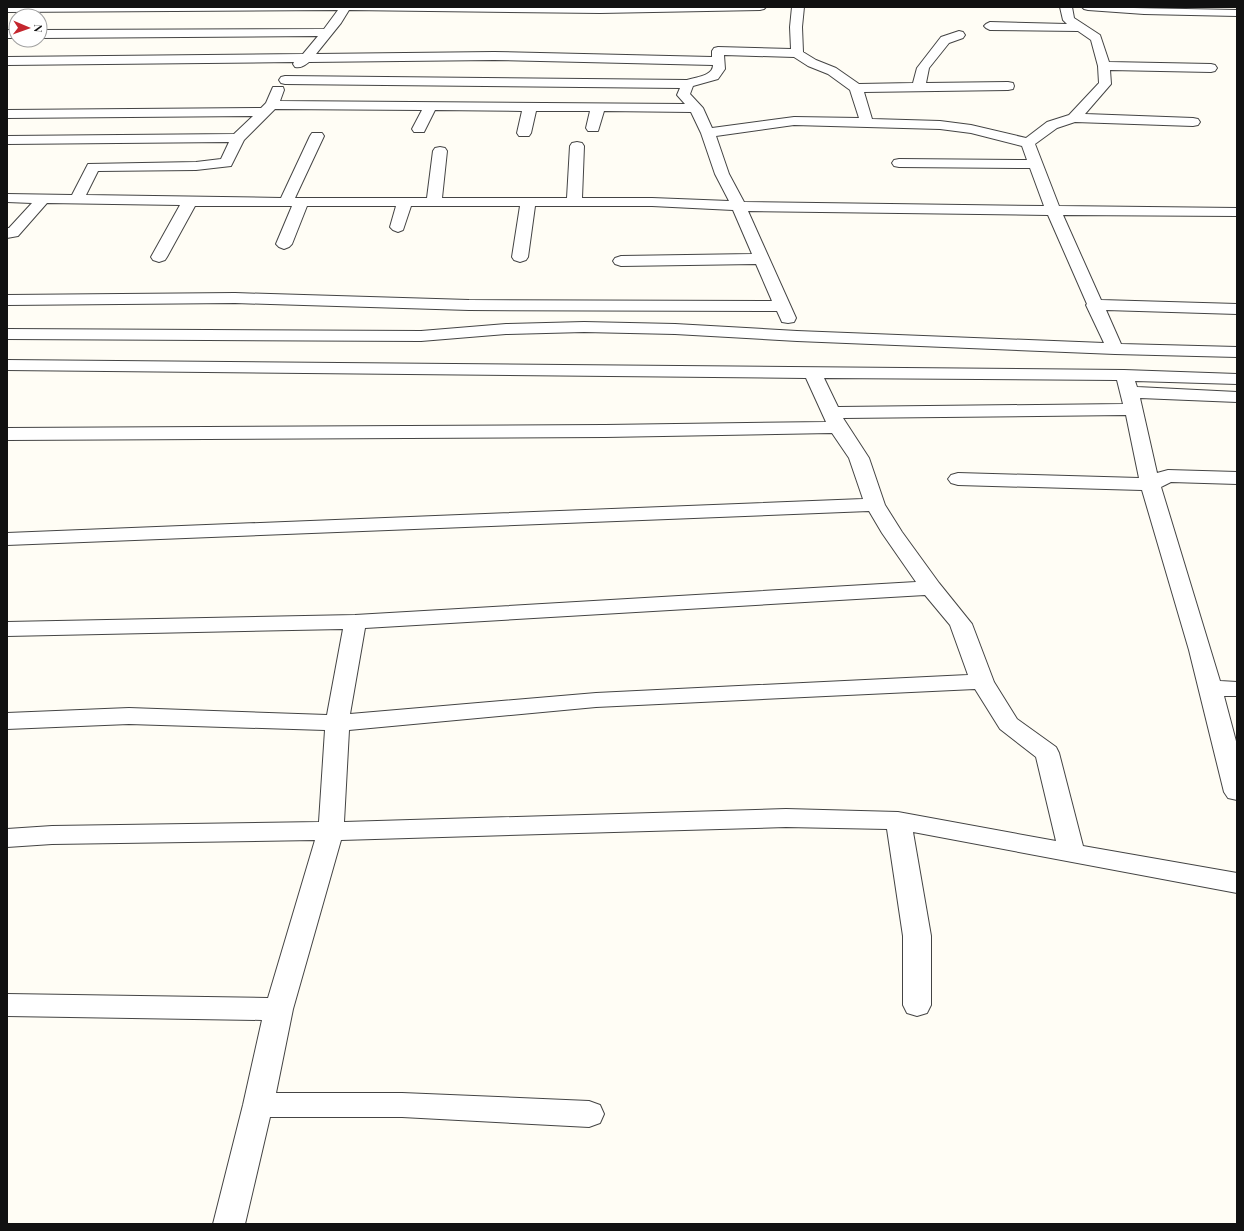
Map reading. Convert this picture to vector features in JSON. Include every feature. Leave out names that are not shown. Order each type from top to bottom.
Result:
[{"type":"street","points":[[76,199],[93,167],[222,165],[228,162],[238,138],[268,108],[279,87],[305,57],[309,55],[346,7]]},
{"type":"street","points":[[7,9],[346,7],[600,10],[760,7]]},
{"type":"street","points":[[797,53],[796,27],[798,7]]},
{"type":"street","points":[[1066,7],[1069,20],[1096,38],[1104,66],[1106,84],[1074,118]]},
{"type":"street","points":[[1088,7],[1144,11],[1237,13]]},
{"type":"street","points":[[990,26],[1083,28]]},
{"type":"street","points":[[48,34],[160,34],[208,32],[327,33]]},
{"type":"street","points":[[919,86],[923,68],[945,40],[959,35]]},
{"type":"street","points":[[285,80],[688,84],[714,76],[719,69],[717,61],[718,51],[720,50],[797,53],[812,63],[832,71],[856,88],[1008,86]]},
{"type":"street","points":[[7,61],[494,56],[717,61]]},
{"type":"street","points":[[1104,66],[1211,68]]},
{"type":"street","points":[[688,84],[683,95],[696,108],[708,133],[722,174],[739,206],[782,306],[797,336]]},
{"type":"street","points":[[856,88],[867,123]]},
{"type":"street","points":[[7,114],[431,105],[696,108]]},
{"type":"street","points":[[419,129],[431,105]]},
{"type":"street","points":[[524,133],[530,106]]},
{"type":"street","points":[[593,128],[598,107]]},
{"type":"street","points":[[708,133],[794,121],[824,121],[940,125],[971,128],[1028,142],[1052,126],[1074,118],[1193,122]]},
{"type":"street","points":[[284,244],[294,202],[317,136]]},
{"type":"street","points":[[7,140],[238,138]]},
{"type":"street","points":[[1028,142],[1053,210],[1114,349]]},
{"type":"street","points":[[574,201],[577,146]]},
{"type":"street","points":[[434,201],[440,151]]},
{"type":"street","points":[[899,163],[1037,164]]},
{"type":"street","points":[[7,198],[294,202],[574,201],[652,202],[739,206],[1237,212]]},
{"type":"street","points":[[7,233],[13,233],[43,199]]},
{"type":"street","points":[[159,257],[190,201]]},
{"type":"street","points":[[398,227],[405,201]]},
{"type":"street","points":[[520,258],[528,202]]},
{"type":"street","points":[[621,261],[763,259]]},
{"type":"street","points":[[7,300],[235,298],[469,305],[782,306]]},
{"type":"street","points":[[1094,305],[1237,309]]},
{"type":"street","points":[[7,334],[421,336],[506,330],[584,327],[675,329],[797,336],[1114,349],[1237,352]]},
{"type":"street","points":[[7,365],[812,373],[1237,397]]},
{"type":"street","points":[[812,373],[834,420],[859,458],[875,505],[892,533],[932,588],[961,624],[982,682],[1008,724],[1047,753],[1071,851]]},
{"type":"street","points":[[7,434],[605,431],[834,420],[1129,392],[1237,378]]},
{"type":"street","points":[[1129,392],[1150,484],[1200,650],[1237,792]]},
{"type":"street","points":[[958,479],[1150,484],[1168,476],[1237,478]]},
{"type":"street","points":[[7,539],[118,536],[875,505]]},
{"type":"street","points":[[7,629],[355,622],[932,588]]},
{"type":"street","points":[[229,1224],[258,1105],[279,1009],[331,831],[337,723],[355,622]]},
{"type":"street","points":[[7,721],[129,716],[337,723],[596,700],[982,682]]},
{"type":"street","points":[[1210,688],[1237,689]]},
{"type":"street","points":[[7,838],[52,835],[331,831],[786,818],[898,821],[1071,851],[1237,883]]},
{"type":"street","points":[[898,821],[917,936],[917,1005]]},
{"type":"street","points":[[7,1005],[279,1009]]},
{"type":"street","points":[[258,1105],[402,1105],[589,1114]]}]
